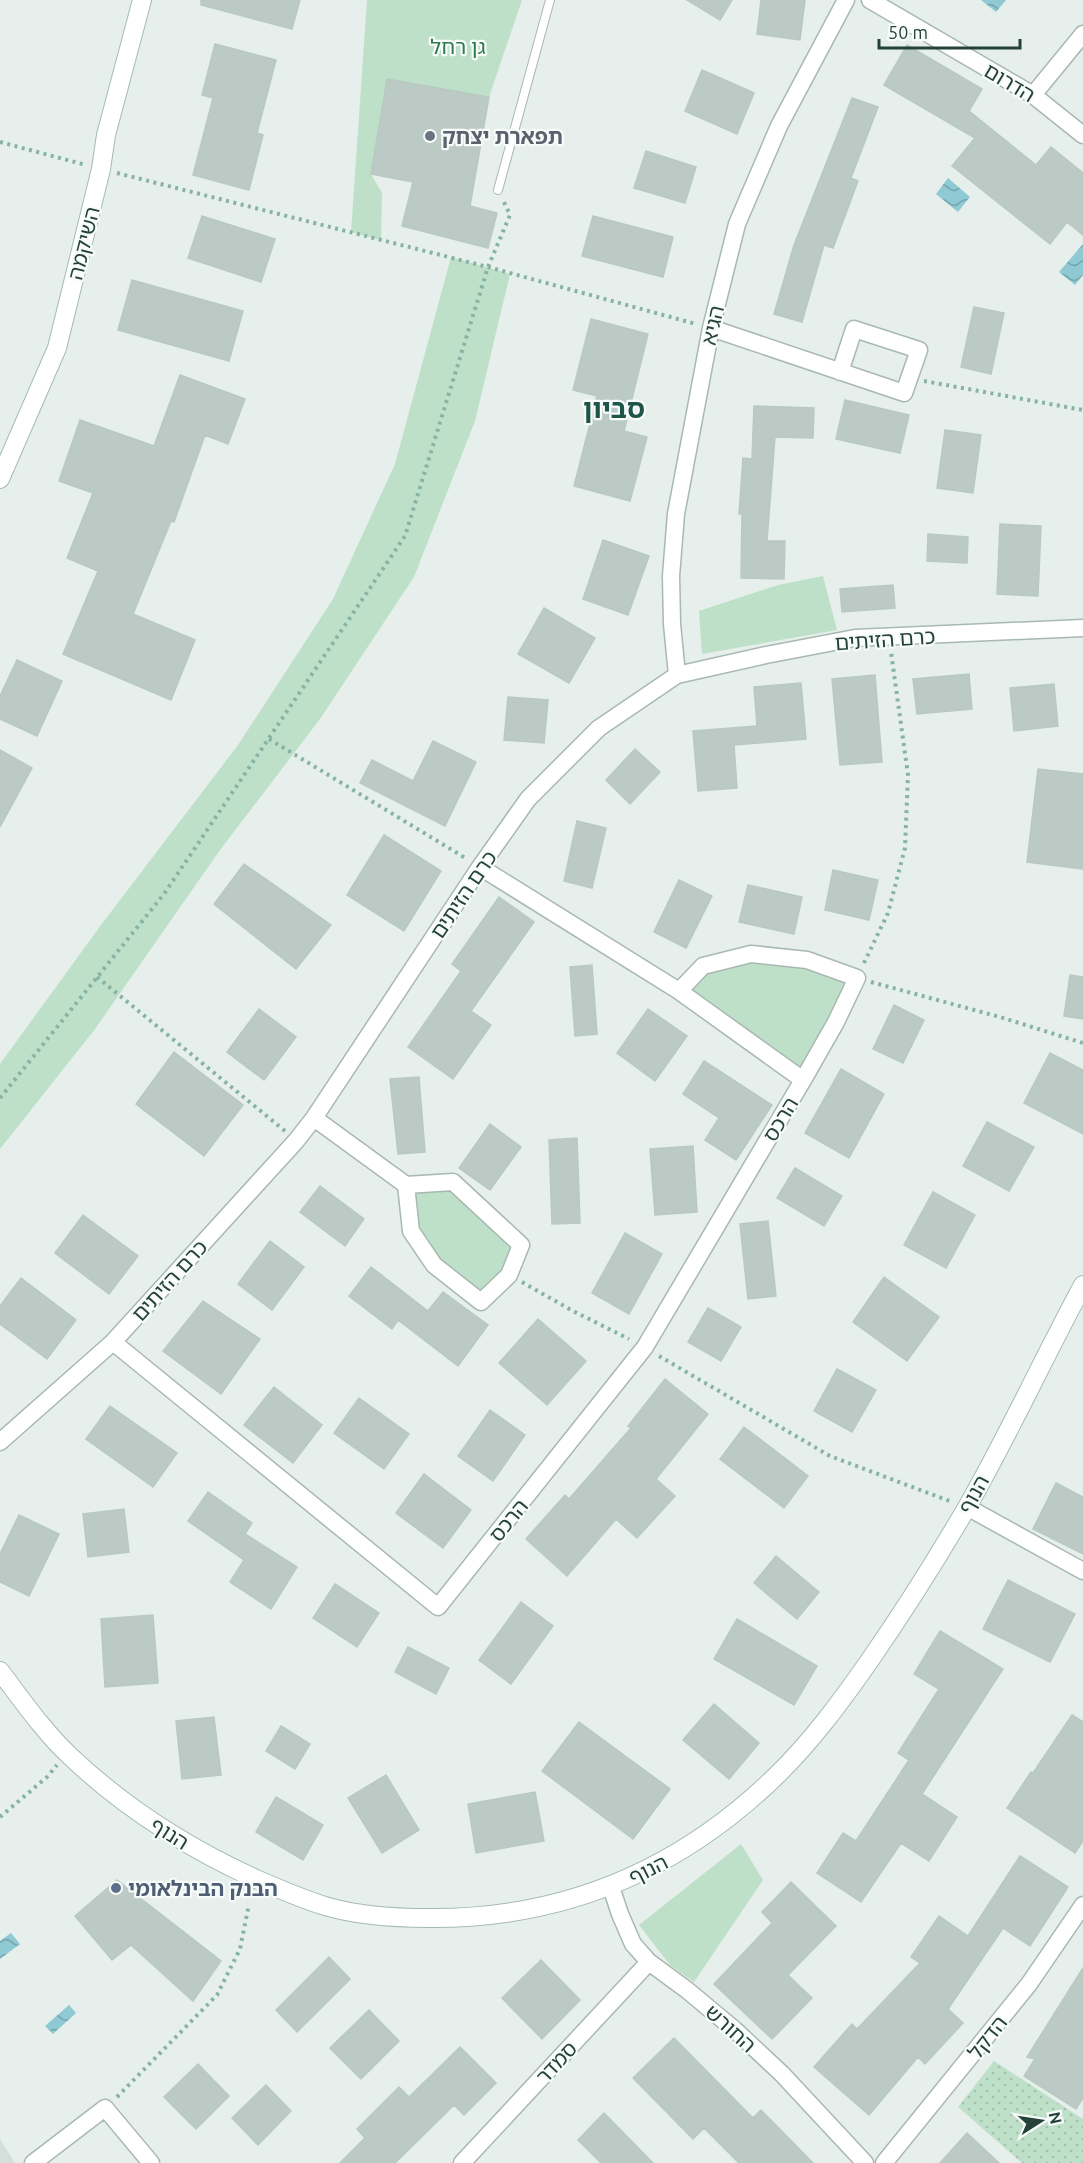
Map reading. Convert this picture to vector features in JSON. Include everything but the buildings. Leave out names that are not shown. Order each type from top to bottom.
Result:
[{"type":"street","name":"השיקמה","points":[[0,478],[57,348],[101,169],[106,135],[142,0]]},
{"type":"street","name":"הגיא","points":[[677,675],[672,624],[671,576],[676,514],[711,328],[737,224],[779,126],[846,0]]},
{"type":"street","name":"הדרום","points":[[870,0],[1033,95],[1083,135]]},
{"type":"street","points":[[1033,95],[1083,34]]},
{"type":"street","points":[[711,328],[840,372],[904,393],[919,350],[854,329],[840,372]]},
{"type":"street","name":"כרם הזיתים","points":[[0,1442],[112,1342],[296,1140],[314,1118],[480,867],[528,799],[599,728],[677,675],[766,655],[855,638],[1083,628]]},
{"type":"street","name":"הרכס","points":[[480,867],[679,991],[803,1080]]},
{"type":"street","points":[[679,991],[703,966],[752,954],[807,960],[857,978]]},
{"type":"street","name":"הרכס","points":[[112,1342],[438,1607],[645,1347],[803,1080],[836,1022],[857,978]]},
{"type":"street","points":[[314,1118],[406,1185],[453,1182],[521,1245],[509,1275],[481,1302],[434,1265],[411,1231],[406,1185]]},
{"type":"street","name":"הנוף","points":[[0,1671],[67,1754],[108,1791],[159,1828],[208,1857],[289,1893],[328,1907],[392,1918],[450,1918],[498,1914],[563,1902],[611,1887],[693,1845],[733,1815],[778,1774],[835,1710],[893,1627],[967,1508],[1083,1285]]},
{"type":"street","points":[[967,1508],[1083,1571]]},
{"type":"street","name":"החורש","points":[[611,1887],[633,1944],[649,1962],[687,1990],[742,2038],[812,2105],[865,2163]]},
{"type":"street","name":"הדקל","points":[[884,2163],[1029,1983],[1083,1905]]},
{"type":"street","name":"סמדר","points":[[462,2163],[649,1962]]},
{"type":"street","points":[[33,2163],[105,2108],[151,2163]]},
{"type":"lane","points":[[498,190],[549,0]]},
{"type":"path","points":[[0,142],[488,267],[711,328]]},
{"type":"path","points":[[0,1098],[164,894],[405,536],[488,267],[510,215],[498,190]]},
{"type":"path","points":[[909,378],[1083,411]]},
{"type":"path","points":[[889,637],[908,775],[905,848],[888,913],[857,978],[1000,1017],[1083,1044]]},
{"type":"path","points":[[269,739],[480,867]]},
{"type":"path","points":[[98,977],[296,1140]]},
{"type":"path","points":[[509,1275],[571,1310],[645,1347],[830,1456],[967,1508]]},
{"type":"path","points":[[0,1818],[47,1777],[67,1754]]},
{"type":"path","points":[[105,2108],[217,1995],[240,1949],[249,1904]]},
{"type":"shaded area","points":[[0,2139],[15,2163],[0,2163]]},
{"type":"green space","name":"גן רחל","points":[[367,0],[522,0],[489,97],[387,79],[371,174],[382,193],[381,240],[351,232]]},
{"type":"green space","points":[[451,257],[510,274],[475,421],[414,577],[320,719],[220,850],[95,1029],[0,1149],[0,1064],[101,925],[238,745],[333,599],[395,464]]},
{"type":"green space","points":[[823,576],[837,630],[702,654],[699,611],[778,585]]},
{"type":"green space","points":[[751,954],[857,978],[803,1080],[679,991],[703,966]]},
{"type":"green space","points":[[453,1182],[521,1245],[481,1302],[411,1231],[406,1186]]},
{"type":"green space","points":[[741,1844],[763,1880],[694,1982],[670,1965],[639,1925]]},
{"type":"green space","points":[[994,2061],[1083,2119],[1083,2163],[1022,2163],[958,2107]]},
{"type":"water","points":[[981,0],[1006,0],[996,12]]},
{"type":"water","points":[[948,178],[970,197],[958,212],[936,194]]},
{"type":"water","points":[[1083,244],[1083,275],[1075,285],[1059,272]]},
{"type":"water","points":[[11,1933],[20,1944],[0,1959],[0,1941]]},
{"type":"water","points":[[69,2005],[76,2013],[53,2034],[45,2026]]},
{"type":"place","name":"תפארת יצחק","points":[[430,136]]},
{"type":"place","name":"הבנק הבינלאומי","points":[[116,1888]]},
{"type":"district","name":"סביון","points":[[614,408]]}]
